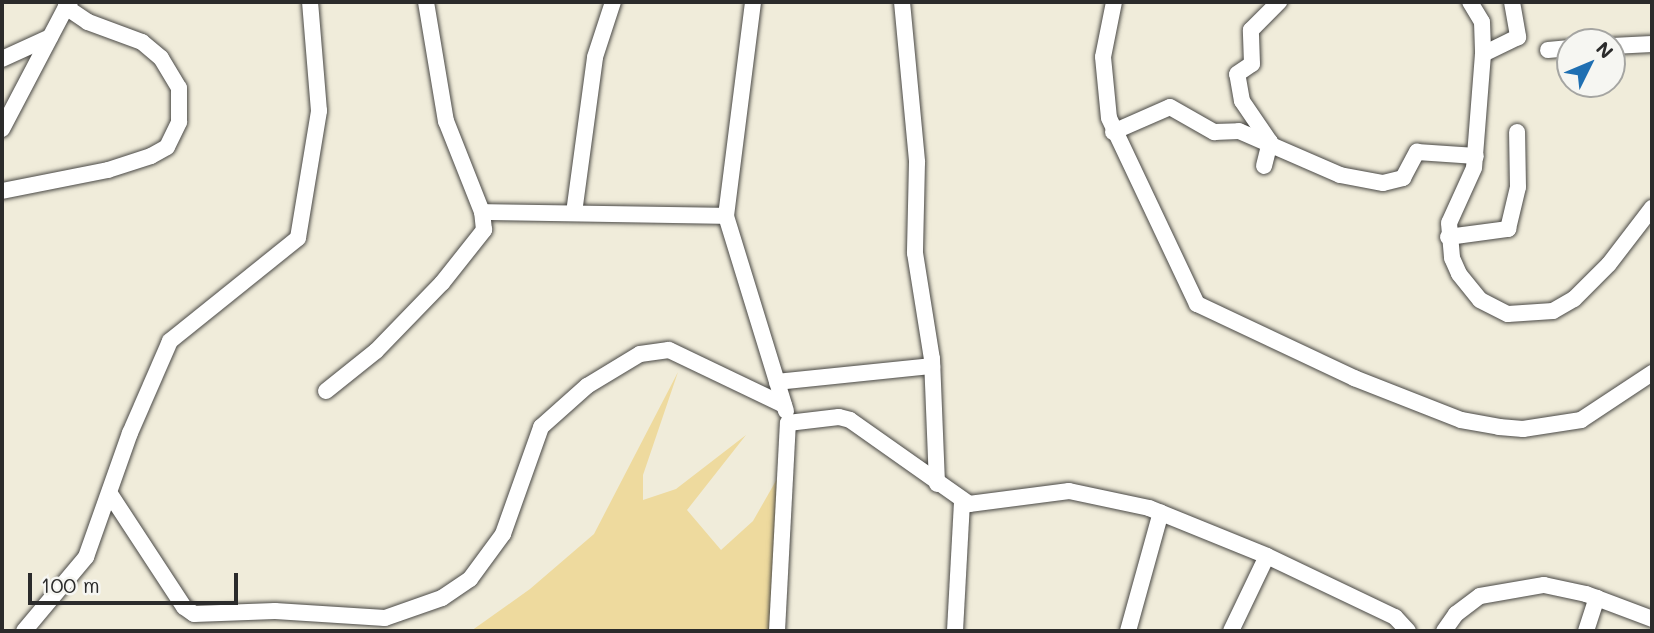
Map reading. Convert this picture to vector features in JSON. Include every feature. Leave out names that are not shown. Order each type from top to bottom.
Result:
[{"type":"street","points":[[24,631],[86,556],[130,433],[170,341],[295,243],[300,233],[319,111],[310,2]]},
{"type":"street","points":[[326,391],[376,351],[442,283],[479,240],[484,230],[482,212],[446,121],[426,2]]},
{"type":"street","points":[[574,214],[582,133],[599,35],[613,2]]},
{"type":"street","points":[[753,2],[726,216],[788,423],[777,631]]},
{"type":"street","points":[[902,2],[917,162],[915,253],[932,366],[937,484]]},
{"type":"street","points":[[1114,2],[1103,57],[1113,132],[1189,295],[1206,310],[1326,367],[1461,420],[1523,429],[1595,414],[1652,373]]},
{"type":"street","points":[[1264,166],[1270,142],[1242,101],[1237,74],[1252,64],[1251,30],[1279,2]]},
{"type":"street","points":[[1470,2],[1482,22],[1483,54],[1476,156],[1469,183],[1452,215],[1448,237],[1460,274],[1480,300],[1518,316],[1553,311],[1574,299],[1609,264],[1652,208]]},
{"type":"street","points":[[1483,54],[1517,40],[1512,2]]},
{"type":"street","points":[[2,129],[68,4],[99,28],[142,42],[161,58],[179,88],[179,122],[167,147],[151,156],[108,170],[2,191]]},
{"type":"street","points":[[2,59],[50,37]]},
{"type":"street","points":[[1626,45],[1652,44]]},
{"type":"street","points":[[1548,50],[1556,49]]},
{"type":"street","points":[[1113,132],[1170,107],[1214,132],[1239,131],[1270,142],[1340,176],[1383,183],[1403,178],[1417,152],[1476,156]]},
{"type":"street","points":[[1448,237],[1508,229],[1518,187],[1517,132]]},
{"type":"street","points":[[482,212],[726,216]]},
{"type":"street","points":[[110,494],[184,607],[194,614],[275,611],[385,618],[442,598],[470,579],[503,534],[541,427],[587,386],[640,354],[669,350],[784,405]]},
{"type":"street","points":[[777,382],[932,366]]},
{"type":"street","points":[[788,423],[850,419],[962,501],[979,505],[1069,491],[1161,512],[1267,556],[1395,617],[1408,631]]},
{"type":"street","points":[[955,631],[962,501]]},
{"type":"street","points":[[1128,631],[1161,512]]},
{"type":"street","points":[[1231,631],[1267,556]]},
{"type":"street","points":[[1444,631],[1468,603],[1502,590],[1544,585],[1597,598],[1652,619]]},
{"type":"street","points":[[1586,631],[1597,598]]},
{"type":"sand","points":[[678,372],[643,475],[643,500],[676,489],[746,435],[687,510],[721,550],[753,521],[790,456],[780,631],[471,631],[530,589],[594,534]]}]
